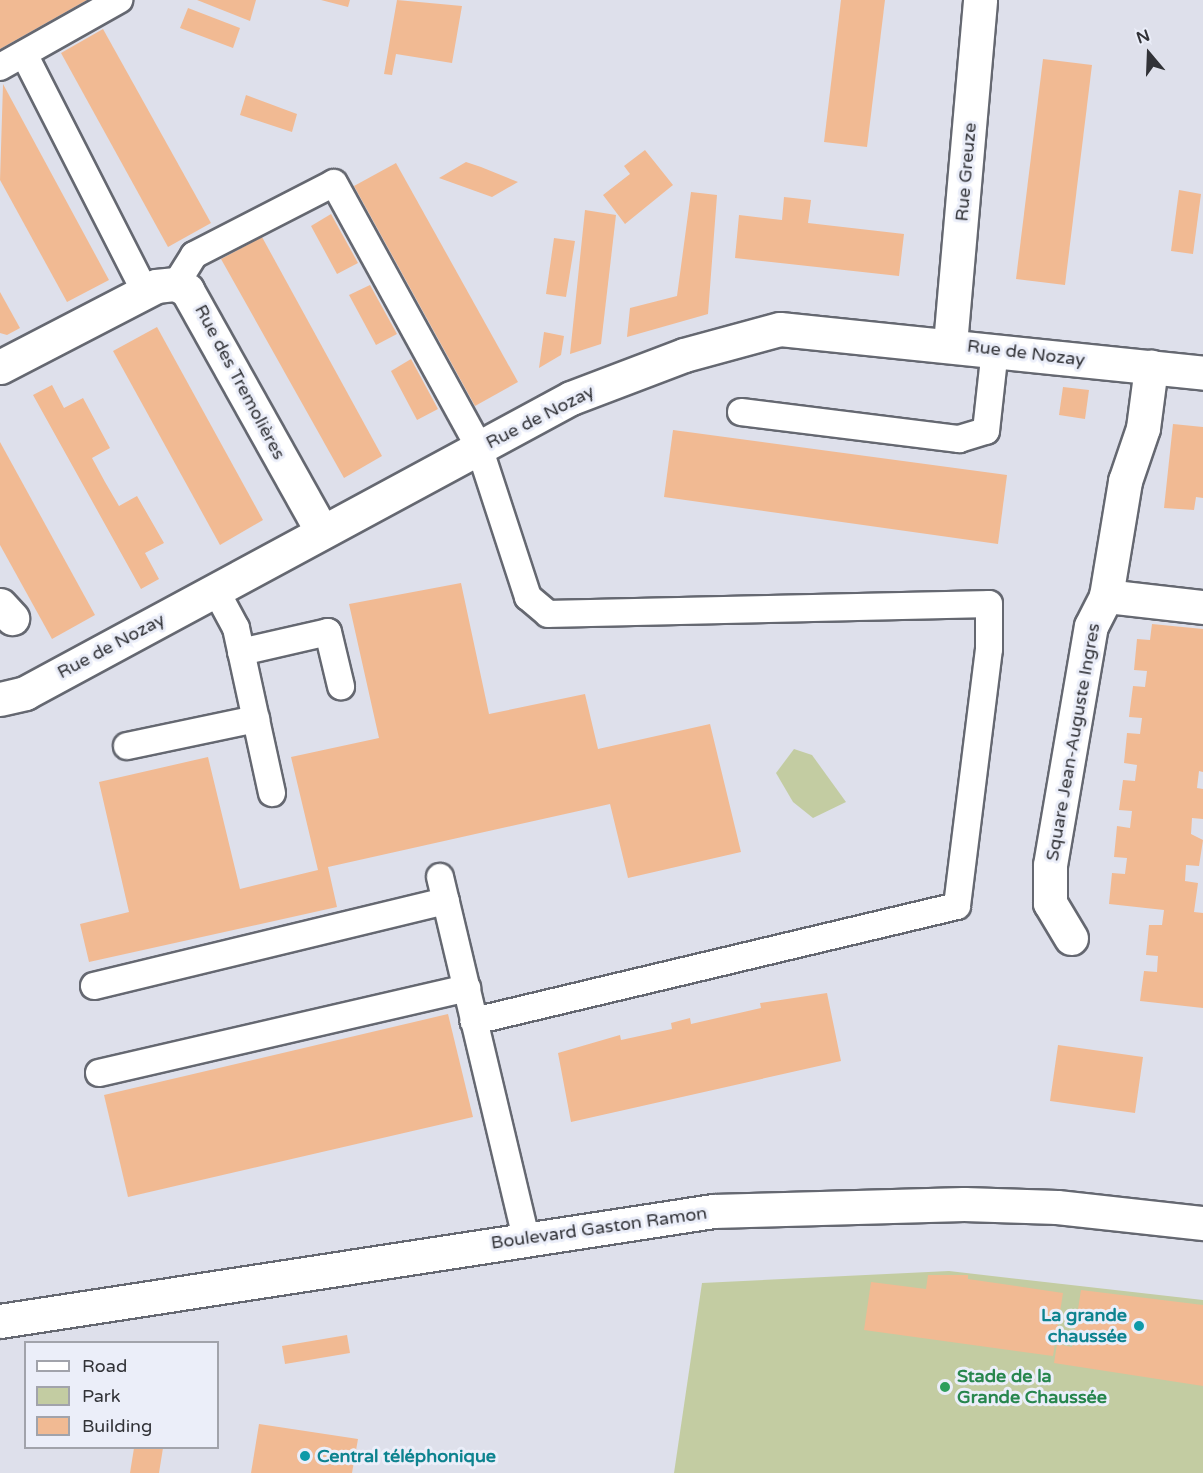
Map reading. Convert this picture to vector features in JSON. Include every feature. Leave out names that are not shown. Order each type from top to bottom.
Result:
[{"type":"street","name":"Rue Greuze","points":[[950,344],[980,0]]},
{"type":"street","points":[[0,367],[160,287]]},
{"type":"street","name":"Rue des Tremolières","points":[[160,287],[196,299],[322,532]]},
{"type":"street","name":"Rue de Nozay","points":[[0,699],[25,693],[571,398],[684,355],[780,329],[950,344],[1203,373]]},
{"type":"street","name":"Square Jean-Auguste Ingres","points":[[1071,938],[1058,921],[1048,884],[1091,626],[1106,596],[1125,481],[1143,428],[1151,367]]},
{"type":"street","points":[[1106,596],[1203,607]]},
{"type":"street","name":"Boulevard Gaston Ramon","points":[[0,1322],[526,1238],[713,1211],[872,1205],[1057,1207],[1203,1223]]},
{"type":"lane","points":[[0,67],[119,0]]},
{"type":"lane","points":[[24,54],[160,287],[194,255],[334,183],[479,447],[528,597],[548,614],[989,604],[989,649],[957,906],[474,1021]]},
{"type":"lane","points":[[741,412],[959,439],[986,430],[995,349]]},
{"type":"lane","points":[[215,590],[237,628],[272,793]]},
{"type":"lane","points":[[242,652],[328,633],[341,686]]},
{"type":"lane","points":[[127,746],[256,718]]},
{"type":"lane","points":[[94,986],[443,889],[526,1238]]},
{"type":"lane","points":[[99,1073],[467,988]]},
{"type":"green space","points":[[794,749],[812,755],[846,802],[813,818],[793,802],[776,773]]},
{"type":"green space","name":"Stade de la Grande Chaussée","points":[[949,1271],[1203,1300],[1203,1473],[674,1473],[702,1283]]},
{"type":"building","points":[[0,0],[87,0],[0,49]]},
{"type":"building","points":[[197,0],[256,0],[250,21]]},
{"type":"building","points":[[321,0],[350,0],[348,7]]},
{"type":"building","points":[[397,0],[462,6],[452,63],[396,54],[392,75],[384,74]]},
{"type":"building","points":[[841,0],[885,0],[867,147],[824,142]]},
{"type":"building","points":[[188,8],[240,28],[233,48],[180,28]]},
{"type":"building","points":[[103,29],[211,223],[168,247],[61,53]]},
{"type":"building","points":[[1043,59],[1092,65],[1065,285],[1016,279]]},
{"type":"building","points":[[3,84],[109,280],[67,302],[0,180]]},
{"type":"building","points":[[246,95],[297,114],[292,132],[240,115]]},
{"type":"building","points":[[645,150],[673,185],[625,224],[603,195],[630,174],[624,166]]},
{"type":"building","points":[[466,162],[518,182],[492,197],[439,178]]},
{"type":"building","points":[[396,163],[518,382],[475,406],[354,186]]},
{"type":"building","points":[[1179,190],[1201,194],[1193,254],[1171,251]]},
{"type":"building","points":[[691,192],[717,195],[708,314],[627,337],[630,308],[677,296]]},
{"type":"building","points":[[784,197],[811,200],[808,223],[904,234],[899,276],[735,258],[739,215],[782,220]]},
{"type":"building","points":[[585,210],[616,215],[601,344],[570,354]]},
{"type":"building","points":[[331,214],[358,263],[337,274],[311,226]]},
{"type":"building","points":[[262,237],[382,456],[344,478],[221,259]]},
{"type":"building","points":[[554,238],[575,241],[566,297],[546,294]]},
{"type":"building","points":[[370,285],[397,334],[376,345],[349,295]]},
{"type":"building","points":[[0,292],[20,328],[7,335],[0,333]]},
{"type":"building","points":[[157,327],[263,520],[220,545],[113,351]]},
{"type":"building","points":[[544,332],[564,336],[561,355],[539,368]]},
{"type":"building","points":[[411,359],[438,409],[417,420],[391,371]]},
{"type":"building","points":[[52,385],[64,408],[83,398],[110,448],[92,458],[105,482],[119,506],[137,496],[164,543],[145,553],[159,579],[141,589],[33,395]]},
{"type":"building","points":[[1063,387],[1089,390],[1085,419],[1059,415]]},
{"type":"building","points":[[1173,424],[1203,427],[1203,498],[1196,497],[1194,510],[1164,508]]},
{"type":"building","points":[[673,430],[1007,475],[998,544],[664,497]]},
{"type":"building","points":[[0,442],[95,615],[52,639],[0,545]]},
{"type":"building","points":[[461,583],[489,714],[585,694],[598,749],[710,724],[741,852],[628,878],[610,804],[328,867],[337,907],[89,962],[80,924],[129,912],[99,782],[208,757],[240,889],[318,870],[291,757],[379,738],[349,604]]},
{"type":"building","points":[[1152,624],[1203,629],[1203,772],[1199,771],[1197,788],[1203,789],[1203,819],[1192,818],[1191,834],[1203,840],[1199,866],[1186,865],[1185,881],[1198,883],[1194,912],[1203,913],[1203,1008],[1140,1001],[1144,971],[1157,972],[1158,956],[1146,955],[1149,925],[1162,925],[1164,910],[1109,904],[1112,873],[1125,874],[1127,858],[1114,857],[1117,826],[1130,828],[1132,811],[1119,810],[1123,780],[1135,781],[1137,765],[1124,763],[1127,733],[1140,734],[1142,718],[1129,717],[1133,686],[1145,687],[1147,671],[1134,670],[1137,639],[1150,640]]},
{"type":"building","points":[[827,993],[841,1061],[571,1122],[558,1053],[620,1035],[621,1040],[672,1029],[671,1023],[690,1018],[691,1024],[761,1008],[760,1003]]},
{"type":"building","points":[[448,1014],[473,1117],[128,1197],[104,1095]]},
{"type":"building","points":[[1058,1045],[1143,1057],[1135,1113],[1050,1101]]},
{"type":"building","points":[[928,1275],[968,1275],[968,1279],[1063,1293],[1053,1356],[864,1330],[871,1282],[926,1289]]},
{"type":"building","name":"La grande chaussée","points":[[1081,1290],[1203,1305],[1203,1386],[1054,1363],[1057,1344],[1072,1347]]},
{"type":"building","points":[[347,1335],[350,1353],[285,1364],[282,1346]]},
{"type":"building","name":"Central téléphonique","points":[[259,1424],[358,1439],[352,1473],[251,1473]]},
{"type":"building","points":[[134,1449],[163,1449],[159,1473],[130,1473]]},
{"type":"place","name":"La grande chaussée","points":[[1139,1326]]},
{"type":"place","name":"Stade de la Grande Chaussée","points":[[945,1387]]},
{"type":"place","name":"Central téléphonique","points":[[305,1456]]}]
